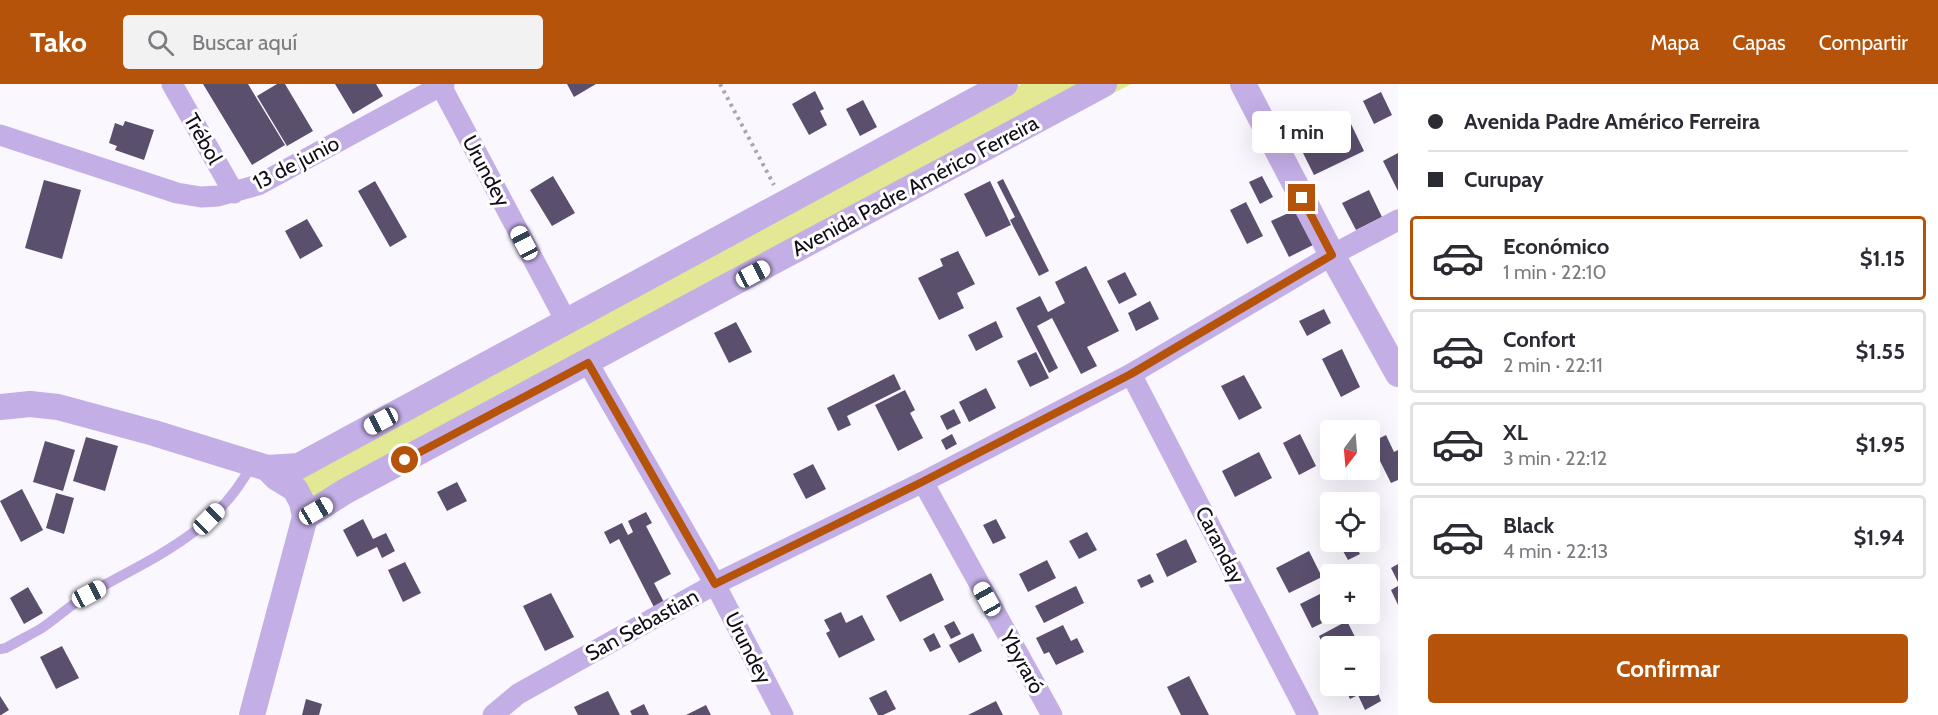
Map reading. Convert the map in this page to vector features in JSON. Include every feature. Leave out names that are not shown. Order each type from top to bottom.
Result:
[{"type":"street","name":"Trébol","points":[[172,84],[234,193]]},
{"type":"street","points":[[0,407],[30,404],[79,411],[260,466],[298,466],[1005,84]]},
{"type":"street","name":"Avenida Padre Américo Ferreira","points":[[305,517],[344,492],[1104,84]]},
{"type":"street","points":[[1243,84],[1332,255],[1398,374]]},
{"type":"street","name":"13 de junio","points":[[0,135],[177,193],[201,197],[234,193],[258,185],[441,85]]},
{"type":"street","name":"Urundey","points":[[441,85],[566,321]]},
{"type":"street","name":"San Sebastian","points":[[493,715],[518,694],[715,584],[922,482],[1131,374],[1332,255],[1398,220]]},
{"type":"street","name":"Urundey","points":[[588,363],[715,584],[783,715]]},
{"type":"street","name":"Caranday","points":[[1131,374],[1308,715]]},
{"type":"street","points":[[252,715],[305,517],[302,502],[295,489],[260,466]]},
{"type":"street","name":"Ybyraró","points":[[922,482],[1052,715]]},
{"type":"lane","points":[[0,649],[39,630],[89,594],[148,563],[196,531],[260,466]]},
{"type":"path","points":[[720,84],[784,204]]},
{"type":"green space","points":[[1021,84],[1131,84],[326,509],[318,511],[295,476],[298,471]]},
{"type":"building","points":[[203,84],[248,84],[285,145],[252,165]]},
{"type":"building","points":[[277,84],[285,84],[313,131],[287,146],[257,96]]},
{"type":"building","points":[[335,84],[376,84],[383,96],[353,114]]},
{"type":"building","points":[[567,84],[596,84],[574,97]]},
{"type":"building","points":[[815,91],[824,109],[820,111],[827,125],[809,135],[792,104]]},
{"type":"building","points":[[1381,92],[1392,115],[1374,124],[1363,101]]},
{"type":"building","points":[[863,100],[877,127],[860,136],[846,109]]},
{"type":"building","points":[[125,121],[154,130],[144,160],[115,150],[117,146],[109,143],[115,123],[123,126]]},
{"type":"building","points":[[1351,124],[1364,151],[1314,175],[1301,149]]},
{"type":"building","points":[[1398,153],[1398,191],[1383,161]]},
{"type":"building","points":[[553,176],[575,213],[552,226],[530,190]]},
{"type":"building","points":[[1262,176],[1273,197],[1260,204],[1249,182]]},
{"type":"building","points":[[1003,179],[1049,271],[1039,276],[1010,220],[1015,217],[997,182]]},
{"type":"building","points":[[44,180],[81,190],[62,259],[25,248]]},
{"type":"building","points":[[375,181],[407,237],[390,247],[358,191]]},
{"type":"building","points":[[990,181],[1011,225],[986,237],[964,194]]},
{"type":"building","points":[[1369,190],[1382,217],[1356,230],[1342,203]]},
{"type":"building","points":[[1246,202],[1263,236],[1247,244],[1230,210]]},
{"type":"building","points":[[1295,210],[1313,245],[1289,257],[1271,221]]},
{"type":"building","points":[[307,219],[323,246],[300,259],[285,231]]},
{"type":"building","points":[[958,251],[975,284],[957,293],[964,308],[939,320],[918,278],[943,266],[940,259]]},
{"type":"building","points":[[1086,266],[1119,331],[1087,347],[1097,366],[1081,374],[1052,318],[1037,326],[1058,368],[1049,373],[1016,308],[1040,296],[1048,312],[1065,303],[1055,282]]},
{"type":"building","points":[[1125,272],[1137,295],[1119,304],[1107,281]]},
{"type":"building","points":[[1150,301],[1159,319],[1136,331],[1128,313]]},
{"type":"building","points":[[1324,309],[1331,323],[1307,336],[1299,321]]},
{"type":"building","points":[[996,321],[1003,337],[976,351],[968,335]]},
{"type":"building","points":[[736,322],[752,352],[729,363],[714,333]]},
{"type":"building","points":[[1342,349],[1360,387],[1341,397],[1322,359]]},
{"type":"building","points":[[1036,352],[1049,378],[1030,387],[1017,361]]},
{"type":"building","points":[[894,374],[901,389],[847,416],[851,425],[838,431],[827,408]]},
{"type":"building","points":[[1244,375],[1262,408],[1239,420],[1221,386]]},
{"type":"building","points":[[986,388],[996,408],[969,422],[959,402]]},
{"type":"building","points":[[905,390],[915,410],[910,413],[923,438],[898,451],[875,405]]},
{"type":"building","points":[[954,409],[961,423],[947,430],[940,416]]},
{"type":"building","points":[[952,434],[957,444],[946,450],[941,440]]},
{"type":"building","points":[[1300,434],[1316,466],[1299,475],[1283,443]]},
{"type":"building","points":[[1386,435],[1394,452],[1398,450],[1398,480],[1391,483],[1380,461],[1380,438]]},
{"type":"building","points":[[86,437],[118,446],[105,491],[73,481]]},
{"type":"building","points":[[45,441],[75,450],[63,491],[33,482]]},
{"type":"building","points":[[1259,452],[1272,478],[1235,497],[1222,471]]},
{"type":"building","points":[[813,464],[826,489],[806,499],[793,474]]},
{"type":"building","points":[[457,482],[467,501],[447,511],[437,492]]},
{"type":"building","points":[[22,489],[43,530],[21,542],[0,501]]},
{"type":"building","points":[[56,493],[74,498],[64,534],[46,528]]},
{"type":"building","points":[[646,512],[652,523],[646,526],[671,574],[654,583],[666,606],[656,611],[619,539],[610,544],[604,532],[622,523],[628,535],[633,532],[628,521]]},
{"type":"building","points":[[363,519],[373,539],[386,533],[395,551],[382,558],[377,547],[357,557],[343,530]]},
{"type":"building","points":[[996,519],[1006,538],[993,544],[983,525]]},
{"type":"building","points":[[1087,532],[1097,550],[1079,559],[1069,541]]},
{"type":"building","points":[[1186,539],[1197,562],[1167,577],[1156,554]]},
{"type":"building","points":[[1309,551],[1320,573],[1320,578],[1289,593],[1276,568]]},
{"type":"building","points":[[1344,552],[1359,552],[1360,554],[1348,560]]},
{"type":"building","points":[[1047,560],[1056,578],[1028,592],[1019,574]]},
{"type":"building","points":[[405,562],[421,593],[403,602],[388,570]]},
{"type":"building","points":[[1398,564],[1398,582],[1391,568]]},
{"type":"building","points":[[931,573],[944,600],[900,622],[886,596]]},
{"type":"building","points":[[1150,574],[1154,582],[1141,588],[1137,580]]},
{"type":"building","points":[[1076,586],[1084,603],[1044,623],[1035,606]]},
{"type":"building","points":[[1398,586],[1398,605],[1391,590]]},
{"type":"building","points":[[28,587],[43,613],[24,624],[10,598]]},
{"type":"building","points":[[551,593],[574,637],[545,651],[523,606]]},
{"type":"building","points":[[1320,594],[1320,624],[1312,628],[1300,604]]},
{"type":"building","points":[[841,612],[846,623],[862,615],[875,640],[839,658],[826,633],[830,631],[824,620]]},
{"type":"building","points":[[954,621],[961,634],[951,639],[944,626]]},
{"type":"building","points":[[1341,624],[1348,624],[1354,636],[1320,636],[1320,638],[1319,636]]},
{"type":"building","points":[[1063,625],[1071,641],[1077,638],[1084,652],[1056,665],[1049,652],[1044,654],[1036,638]]},
{"type":"building","points":[[934,633],[941,647],[930,652],[923,639]]},
{"type":"building","points":[[973,633],[982,651],[959,663],[949,645]]},
{"type":"building","points":[[62,646],[79,678],[56,689],[40,657]]},
{"type":"building","points":[[1189,676],[1209,715],[1181,715],[1167,687]]},
{"type":"building","points":[[886,690],[896,709],[878,715],[869,698]]},
{"type":"building","points":[[608,691],[620,715],[578,715],[574,707]]},
{"type":"building","points":[[0,696],[9,710],[1,715],[0,715]]},
{"type":"building","points":[[1358,696],[1379,696],[1381,701],[1365,710]]},
{"type":"building","points":[[306,699],[322,704],[319,715],[302,715]]},
{"type":"building","points":[[996,701],[1003,715],[968,715]]},
{"type":"building","points":[[644,704],[649,715],[632,715],[630,711]]},
{"type":"building","points":[[706,705],[711,715],[686,715]]},
{"type":"route","points":[[405,460],[588,363],[715,584],[922,482],[1131,374],[1332,255],[1302,198]]}]
